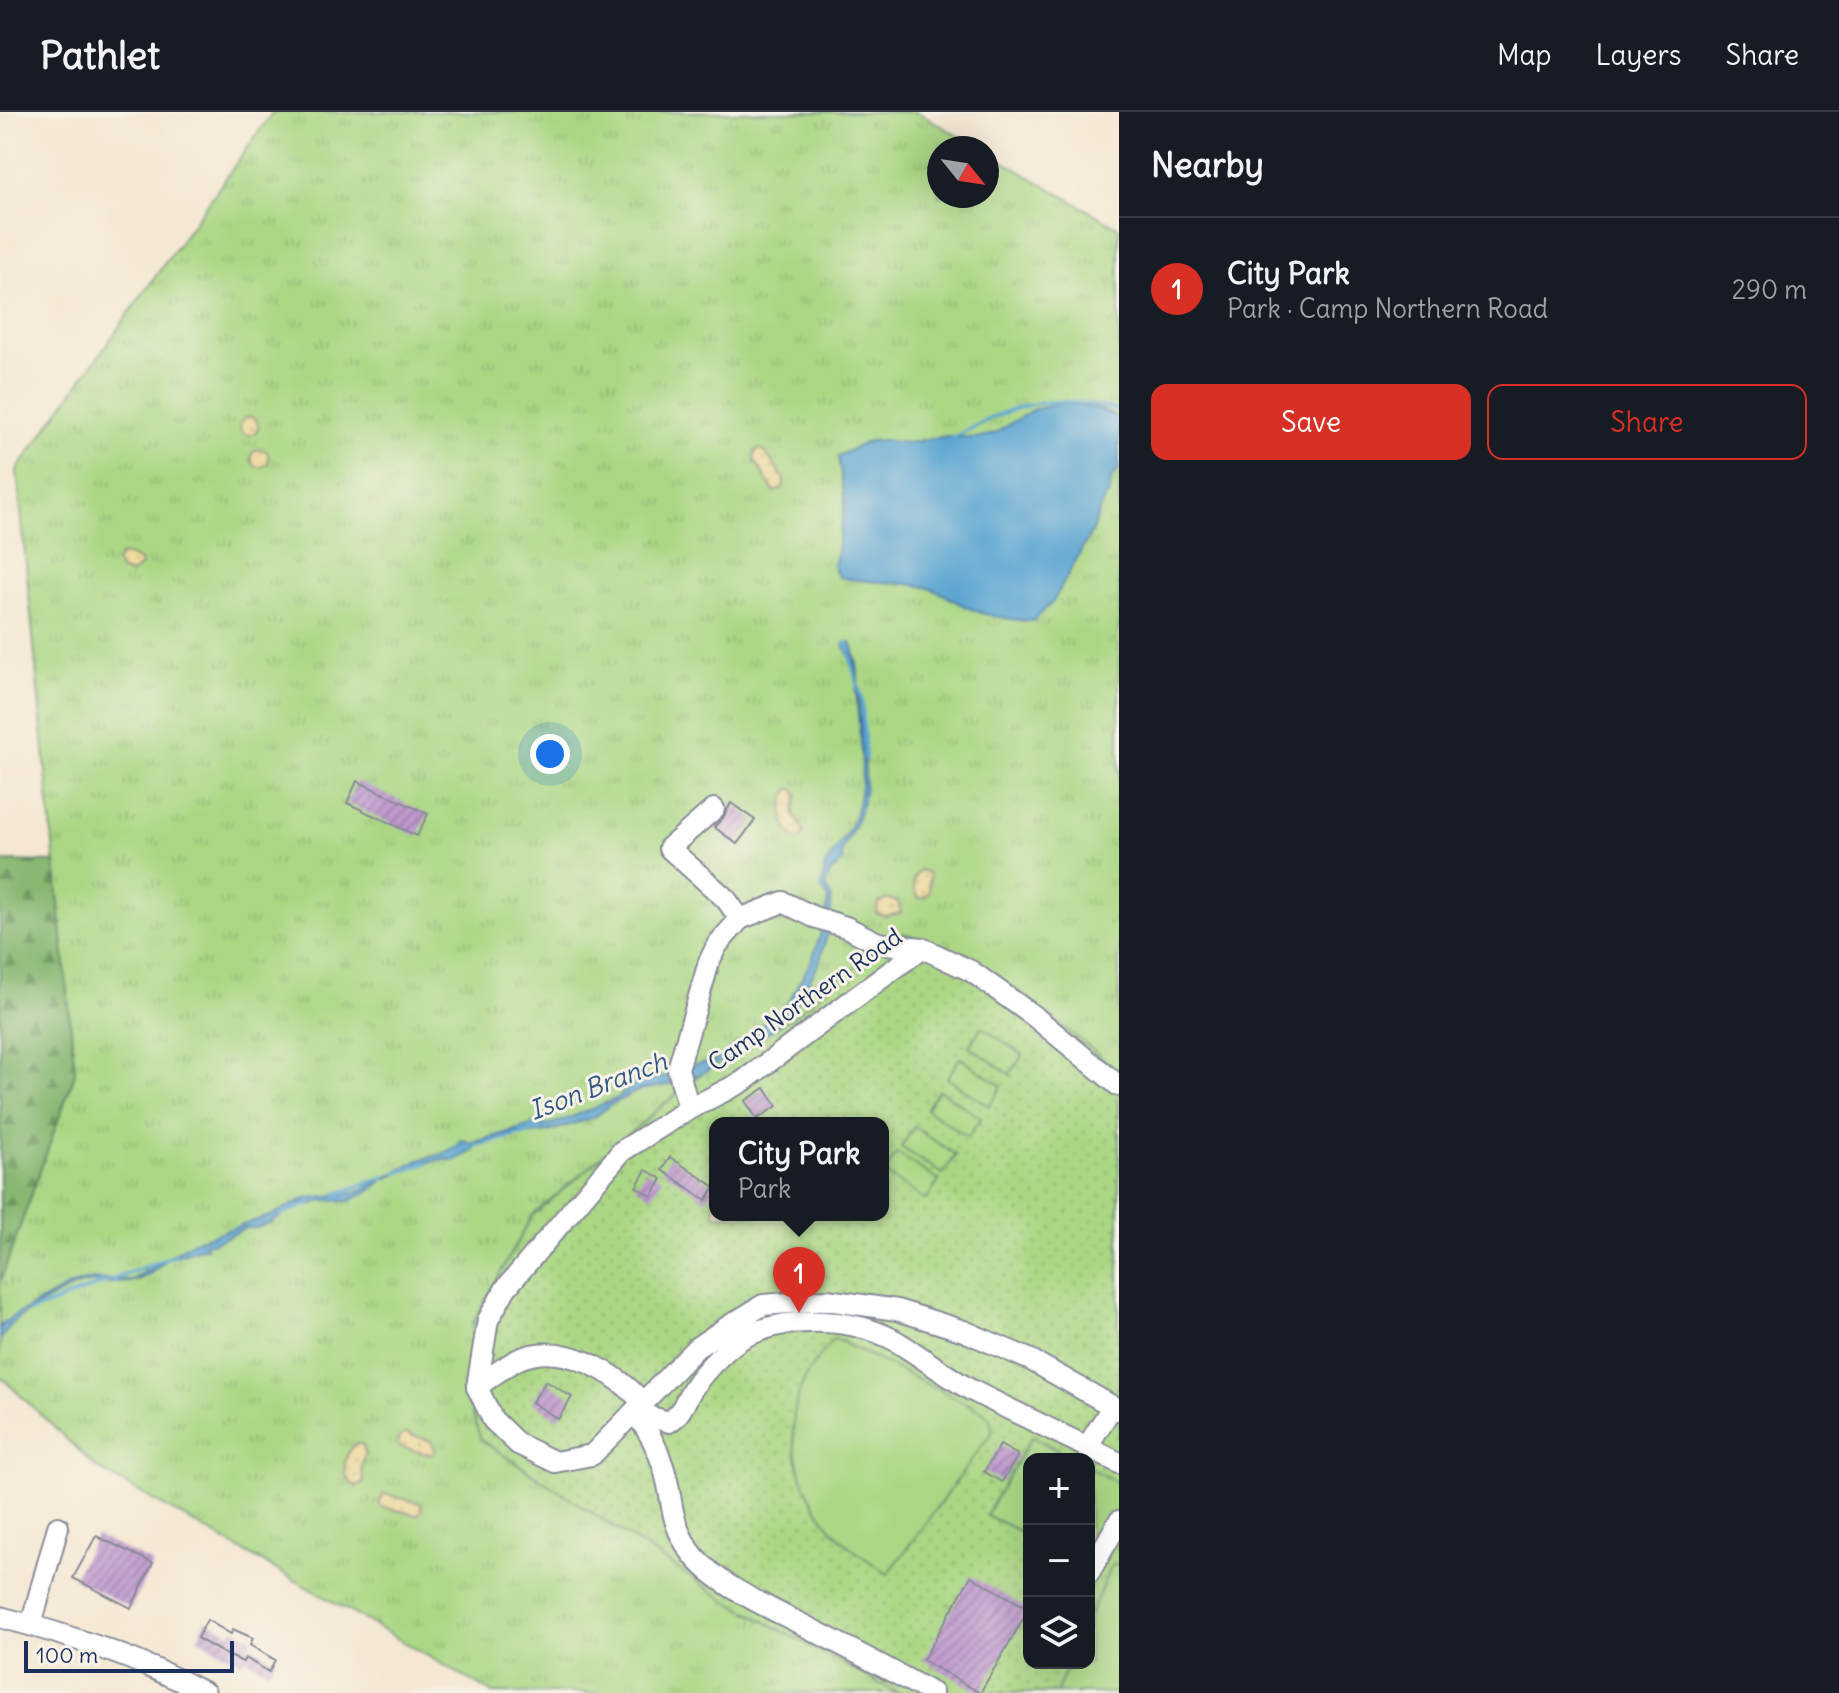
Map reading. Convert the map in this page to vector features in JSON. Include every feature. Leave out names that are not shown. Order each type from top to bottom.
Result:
[{"type":"street","points":[[714,809],[669,848],[726,899],[740,919]]},
{"type":"street","points":[[686,1100],[678,1069],[709,962],[717,945],[740,919],[783,902],[878,943],[922,948]]},
{"type":"street","name":"Camp Northern Road","points":[[477,1387],[488,1320],[506,1288],[622,1151],[686,1100],[742,1082],[922,948],[971,971],[1035,1017],[1119,1086]]},
{"type":"street","points":[[932,1693],[752,1600],[692,1554],[674,1518],[664,1467],[646,1428],[639,1408],[629,1387],[574,1358],[549,1352],[521,1358],[477,1387],[493,1420],[518,1444],[555,1462],[592,1455],[639,1408],[696,1348],[763,1305],[827,1300],[897,1310],[964,1331],[1031,1360],[1116,1409],[1087,1447]]},
{"type":"street","points":[[639,1408],[669,1422],[677,1417],[693,1388],[711,1365],[749,1334],[799,1322],[832,1324],[854,1327],[891,1339],[968,1388],[1119,1463]]},
{"type":"street","points":[[1095,1563],[1119,1521]]},
{"type":"street","points":[[31,1625],[58,1527]]},
{"type":"street","points":[[0,1617],[104,1647],[160,1669],[205,1693]]},
{"type":"green space","points":[[273,112],[917,112],[959,136],[927,136],[927,208],[999,208],[999,159],[1119,228],[1119,1072],[1043,1010],[969,956],[836,981],[792,1018],[700,1074],[532,1216],[473,1323],[481,1440],[727,1601],[898,1693],[493,1693],[97,1468],[0,1376],[0,1282],[75,1073],[17,470]]},
{"type":"green space","points":[[0,861],[55,862],[75,1073],[0,1282]]},
{"type":"green space","points":[[903,933],[969,956],[1043,1010],[1119,1072],[1119,1693],[898,1693],[727,1601],[481,1440],[472,1413],[473,1323],[532,1216],[700,1074],[792,1018],[836,981]]},
{"type":"green space","points":[[982,1027],[1023,1055],[1010,1074],[969,1046]]},
{"type":"green space","points":[[960,1058],[1002,1086],[989,1106],[947,1078]]},
{"type":"green space","points":[[939,1090],[981,1118],[968,1137],[926,1109]]},
{"type":"green space","points":[[914,1127],[956,1155],[943,1174],[901,1147]]},
{"type":"green space","points":[[897,1153],[939,1181],[926,1200],[889,1176],[889,1165]]},
{"type":"green space","points":[[834,1338],[984,1412],[990,1419],[993,1431],[888,1574],[843,1541],[828,1524],[805,1486],[798,1465],[794,1443],[797,1399],[808,1373]]},
{"type":"green space","points":[[1032,1436],[1063,1453],[1023,1453],[1023,1533],[986,1515]]},
{"type":"green space","points":[[1095,1470],[1119,1484],[1119,1514],[1095,1556]]},
{"type":"green space","points":[[1119,1564],[1119,1693],[1056,1693],[1066,1669],[1095,1669],[1095,1603],[1111,1566]]},
{"type":"sand","points":[[245,417],[253,417],[258,426],[256,433],[245,435],[240,430],[240,422]]},
{"type":"sand","points":[[256,449],[264,449],[269,458],[267,465],[256,467],[251,462],[251,454]]},
{"type":"sand","points":[[760,449],[783,477],[782,489],[774,492],[754,459],[755,451]]},
{"type":"sand","points":[[121,555],[140,561],[141,566],[130,574],[120,570],[116,562]]},
{"type":"sand","points":[[793,789],[798,794],[794,814],[804,832],[801,838],[796,839],[787,829],[783,816],[786,796]]},
{"type":"sand","points":[[920,870],[929,873],[929,893],[923,898],[919,898],[913,887]]},
{"type":"sand","points":[[887,899],[898,902],[901,913],[885,916],[876,913],[879,903]]},
{"type":"sand","points":[[405,1433],[431,1441],[436,1451],[430,1455],[398,1446],[398,1439]]},
{"type":"sand","points":[[357,1443],[363,1445],[365,1454],[361,1467],[364,1482],[356,1487],[347,1477],[345,1465],[348,1453]]},
{"type":"sand","points":[[384,1494],[420,1503],[423,1510],[417,1515],[383,1507],[379,1504]]},
{"type":"water","points":[[1060,403],[1098,409],[1119,418],[1119,469],[1111,479],[1110,493],[1103,501],[1092,531],[1053,602],[1033,621],[978,612],[926,587],[839,577],[834,568],[845,503],[838,456],[869,441],[907,443],[947,436],[976,438],[994,434],[1032,410]]},
{"type":"water","points":[[851,642],[857,667],[865,764],[862,806],[841,854],[843,860],[831,871],[825,886],[831,897],[831,920],[819,963],[791,1013],[765,1035],[701,1074],[669,1085],[640,1090],[610,1105],[595,1117],[548,1132],[523,1135],[518,1132],[481,1142],[473,1151],[454,1161],[444,1159],[417,1165],[383,1180],[350,1201],[323,1200],[308,1206],[307,1201],[270,1223],[246,1228],[213,1243],[206,1242],[204,1245],[207,1248],[169,1257],[194,1241],[273,1215],[306,1198],[355,1193],[419,1160],[442,1154],[458,1145],[460,1140],[472,1143],[537,1123],[542,1126],[562,1121],[618,1098],[636,1082],[712,1062],[785,1007],[812,960],[825,920],[828,898],[821,888],[825,866],[851,825],[859,798],[861,756],[856,670],[851,652],[848,654],[844,646]]},
{"type":"water","points":[[167,1258],[141,1279],[123,1283],[82,1284],[60,1293],[17,1320],[0,1340],[0,1327],[10,1318],[69,1286],[91,1279],[132,1280]]},
{"type":"building","points":[[357,781],[428,814],[417,836],[347,803]]},
{"type":"building","points":[[731,803],[755,820],[737,844],[714,827]]},
{"type":"building","points":[[765,1088],[777,1106],[756,1117],[745,1101]]},
{"type":"building","points":[[670,1157],[709,1183],[709,1196],[706,1200],[662,1170]]},
{"type":"building","points":[[646,1170],[662,1179],[652,1196],[636,1187]]},
{"type":"building","points":[[546,1381],[572,1397],[558,1419],[532,1402]]},
{"type":"building","points":[[1000,1445],[1018,1455],[1002,1482],[984,1472]]},
{"type":"building","points":[[96,1536],[153,1563],[131,1608],[73,1578]]},
{"type":"building","points":[[971,1576],[1023,1606],[1023,1619],[980,1693],[923,1660]]},
{"type":"building","points":[[207,1620],[231,1634],[233,1629],[253,1638],[250,1645],[275,1660],[269,1672],[245,1658],[243,1662],[225,1654],[197,1638]]},
{"type":"waterway","name":"Ison Branch","points":[[951,439],[1013,409],[1032,404],[1070,402],[1119,411]]},
{"type":"waterway","name":"Ison Branch","points":[[847,643],[862,703],[865,758]]},
{"type":"waterway","name":"Ison Branch","points":[[472,1146],[526,1133]]},
{"type":"waterway","name":"Ison Branch","points":[[397,1173],[426,1163]]},
{"type":"waterway","name":"Ison Branch","points":[[337,1194],[385,1177]]},
{"type":"waterway","name":"Ison Branch","points":[[280,1214],[309,1204]]},
{"type":"waterway","name":"Ison Branch","points":[[112,1280],[175,1255]]},
{"type":"waterway","name":"Ison Branch","points":[[30,1312],[104,1283]]},
{"type":"place","name":"City Park","points":[[799,1313]]}]
